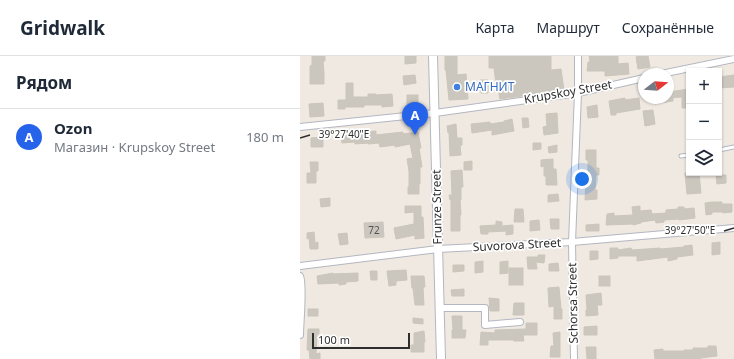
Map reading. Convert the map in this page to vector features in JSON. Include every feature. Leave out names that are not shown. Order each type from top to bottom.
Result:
[{"type":"main road","name":"Frunze Street","points":[[433,56],[441,359]]},
{"type":"street","name":"Schorsa Street","points":[[574,359],[572,242],[578,56]]},
{"type":"street","points":[[674,71],[723,58],[734,58]]},
{"type":"street","name":"Krupskoy Street","points":[[300,127],[435,113],[578,93],[638,79]]},
{"type":"street","name":"Suvorova Street","points":[[300,266],[438,249],[572,242],[734,228]]},
{"type":"street","points":[[300,276],[302,287],[300,335]]},
{"type":"street","points":[[440,308],[485,308],[485,325],[520,322]]},
{"type":"lane","points":[[722,149],[734,147]]},
{"type":"lane","points":[[681,156],[686,155]]},
{"type":"building","points":[[312,56],[325,56],[325,61],[323,61],[324,84],[310,84],[310,66],[312,65]]},
{"type":"building","points":[[405,56],[416,56],[416,63],[405,64]]},
{"type":"building","name":"МАГНИТ","points":[[445,56],[457,56],[457,75],[466,74],[468,99],[449,100],[445,70]]},
{"type":"building","points":[[489,56],[551,56],[551,70],[561,69],[564,90],[500,99],[494,68],[489,68]]},
{"type":"building","points":[[589,56],[618,56],[618,64],[628,63],[629,74],[605,76],[605,71],[587,71],[588,62],[590,62]]},
{"type":"building","points":[[648,56],[650,67],[638,69],[636,57]]},
{"type":"building","points":[[415,75],[416,83],[404,85],[403,76]]},
{"type":"building","points":[[734,75],[734,87],[722,88],[722,77]]},
{"type":"building","points":[[480,80],[488,80],[488,93],[481,93]]},
{"type":"building","points":[[346,83],[353,83],[353,97],[368,97],[368,94],[392,94],[393,106],[382,107],[382,105],[364,105],[364,107],[345,107],[345,109],[338,109],[338,100],[346,100]]},
{"type":"building","points":[[686,89],[686,108],[682,108],[682,97],[674,98],[674,91]]},
{"type":"building","points":[[407,95],[418,95],[418,104],[407,104]]},
{"type":"building","points":[[625,98],[625,100],[638,98],[640,109],[611,115],[609,101]]},
{"type":"building","points":[[323,103],[324,116],[310,117],[309,104]]},
{"type":"building","points":[[597,105],[598,117],[588,118],[587,107]]},
{"type":"building","points":[[653,110],[655,124],[645,126],[643,111]]},
{"type":"building","points":[[557,113],[558,133],[544,135],[543,127],[547,126],[546,114]]},
{"type":"building","points":[[522,118],[528,118],[529,127],[523,128]]},
{"type":"building","points":[[512,119],[514,131],[492,135],[492,130],[472,133],[471,124],[490,122],[490,124]]},
{"type":"building","points":[[456,124],[457,138],[462,138],[462,145],[460,146],[461,155],[450,156],[449,132],[448,133],[447,126]]},
{"type":"building","points":[[362,131],[376,131],[376,135],[418,132],[422,167],[420,167],[419,194],[408,194],[409,171],[407,159],[413,158],[410,144],[395,147],[395,145],[380,147],[379,143],[342,143],[341,135]]},
{"type":"building","points":[[323,137],[323,147],[311,147],[311,138]]},
{"type":"building","points":[[533,143],[541,143],[541,149],[533,150]]},
{"type":"building","points":[[557,145],[557,152],[549,153],[548,147]]},
{"type":"building","points":[[586,150],[596,150],[596,168],[599,168],[599,175],[596,175],[595,190],[597,190],[597,199],[585,200],[586,178],[588,178],[588,160],[586,160]]},
{"type":"building","points":[[553,159],[553,169],[556,169],[557,185],[546,185],[544,166],[541,167],[541,160]]},
{"type":"building","points":[[472,161],[472,170],[464,170],[464,162]]},
{"type":"building","points":[[310,162],[318,162],[316,183],[307,183],[307,173],[311,173]]},
{"type":"building","points":[[462,170],[463,187],[461,187],[460,200],[460,231],[451,231],[451,200],[449,195],[452,195],[451,171]]},
{"type":"building","points":[[685,173],[686,176],[699,176],[701,193],[687,194]]},
{"type":"building","points":[[726,175],[726,183],[717,184],[716,176]]},
{"type":"building","points":[[558,194],[559,201],[548,202],[548,195]]},
{"type":"building","points":[[330,198],[330,206],[321,207],[320,199]]},
{"type":"building","points":[[712,202],[732,204],[732,212],[712,212],[712,214],[706,215],[705,203]]},
{"type":"building","points":[[405,206],[421,206],[424,238],[415,239],[415,235],[396,239],[394,228],[414,224],[414,212],[405,213]]},
{"type":"building","points":[[640,206],[640,211],[651,210],[652,214],[666,213],[666,210],[678,209],[678,207],[684,207],[684,209],[694,208],[695,218],[664,220],[664,222],[656,223],[655,220],[633,225],[606,225],[607,214],[614,213],[614,216],[633,215],[632,207]]},
{"type":"building","points":[[515,209],[523,209],[524,222],[514,222]]},
{"type":"building","points":[[550,219],[559,219],[559,229],[551,229]]},
{"type":"building","points":[[539,220],[540,230],[530,231],[530,221]]},
{"type":"building","points":[[496,221],[502,222],[502,226],[513,225],[513,234],[506,235],[506,231],[481,234],[480,226],[496,225]]},
{"type":"building","points":[[383,222],[384,237],[365,238],[364,223]]},
{"type":"building","points":[[599,224],[599,231],[586,231],[586,225]]},
{"type":"building","points":[[314,232],[315,243],[318,242],[318,249],[310,249],[307,233]]},
{"type":"building","points":[[347,233],[348,244],[340,245],[338,234]]},
{"type":"building","points":[[720,242],[720,254],[712,255],[712,243]]},
{"type":"building","points":[[692,245],[693,255],[677,257],[677,259],[668,261],[668,257],[637,261],[637,256],[618,256],[618,258],[610,259],[610,248],[618,248],[618,250],[631,248],[632,250],[660,249]]},
{"type":"building","points":[[590,251],[598,251],[598,259],[590,260]]},
{"type":"building","points":[[538,255],[545,255],[544,263],[536,262],[537,269],[528,269],[527,257],[538,257]]},
{"type":"building","points":[[483,261],[483,272],[475,273],[475,262]]},
{"type":"building","points":[[508,261],[508,273],[500,274],[500,262]]},
{"type":"building","points":[[558,263],[559,271],[549,271],[549,264]]},
{"type":"building","points":[[453,265],[464,265],[464,271],[453,272]]},
{"type":"building","points":[[509,268],[523,268],[523,285],[509,285]]},
{"type":"building","points":[[406,270],[407,280],[396,281],[396,285],[389,286],[387,271]]},
{"type":"building","points":[[370,271],[377,271],[377,280],[371,280]]},
{"type":"building","points":[[333,273],[358,273],[358,281],[346,282],[346,284],[339,285],[339,283],[318,284],[317,276]]},
{"type":"building","points":[[411,276],[424,276],[424,305],[415,305]]},
{"type":"building","points":[[599,276],[610,276],[610,286],[599,286]]},
{"type":"building","points":[[559,287],[562,319],[554,319],[554,306],[549,307],[548,288]]},
{"type":"building","points":[[464,289],[464,296],[452,296],[451,290]]},
{"type":"building","points":[[601,293],[602,305],[597,305],[598,315],[586,316],[586,295]]},
{"type":"building","points":[[489,298],[499,299],[499,311],[490,311]]},
{"type":"building","points":[[514,303],[524,303],[524,315],[513,315]]},
{"type":"building","points":[[308,309],[318,309],[318,316],[308,316]]},
{"type":"building","points":[[452,316],[462,316],[462,330],[466,330],[465,338],[452,338]]},
{"type":"building","points":[[413,318],[423,319],[423,324],[413,323]]},
{"type":"building","points":[[526,323],[537,323],[537,335],[523,335],[524,341],[488,340],[488,345],[480,345],[481,332],[495,333],[495,330],[526,329]]},
{"type":"building","points":[[597,326],[597,335],[584,335],[584,327]]},
{"type":"building","points":[[308,329],[319,329],[319,334],[317,334],[316,354],[320,353],[320,359],[310,359],[309,350],[307,350]]},
{"type":"building","points":[[424,331],[424,352],[411,352],[411,345],[414,345],[414,333]]},
{"type":"building","points":[[560,332],[560,357],[550,357],[551,346],[554,346],[553,333]]},
{"type":"building","points":[[708,346],[716,346],[717,356],[701,359],[655,359],[654,350],[663,349],[663,351],[684,351],[693,350],[693,348],[708,348]]},
{"type":"building","points":[[586,347],[596,347],[596,359],[587,359]]},
{"type":"place","name":"МАГНИТ","points":[[457,87]]},
{"type":"place","name":"Ozon","points":[[415,135]]}]
